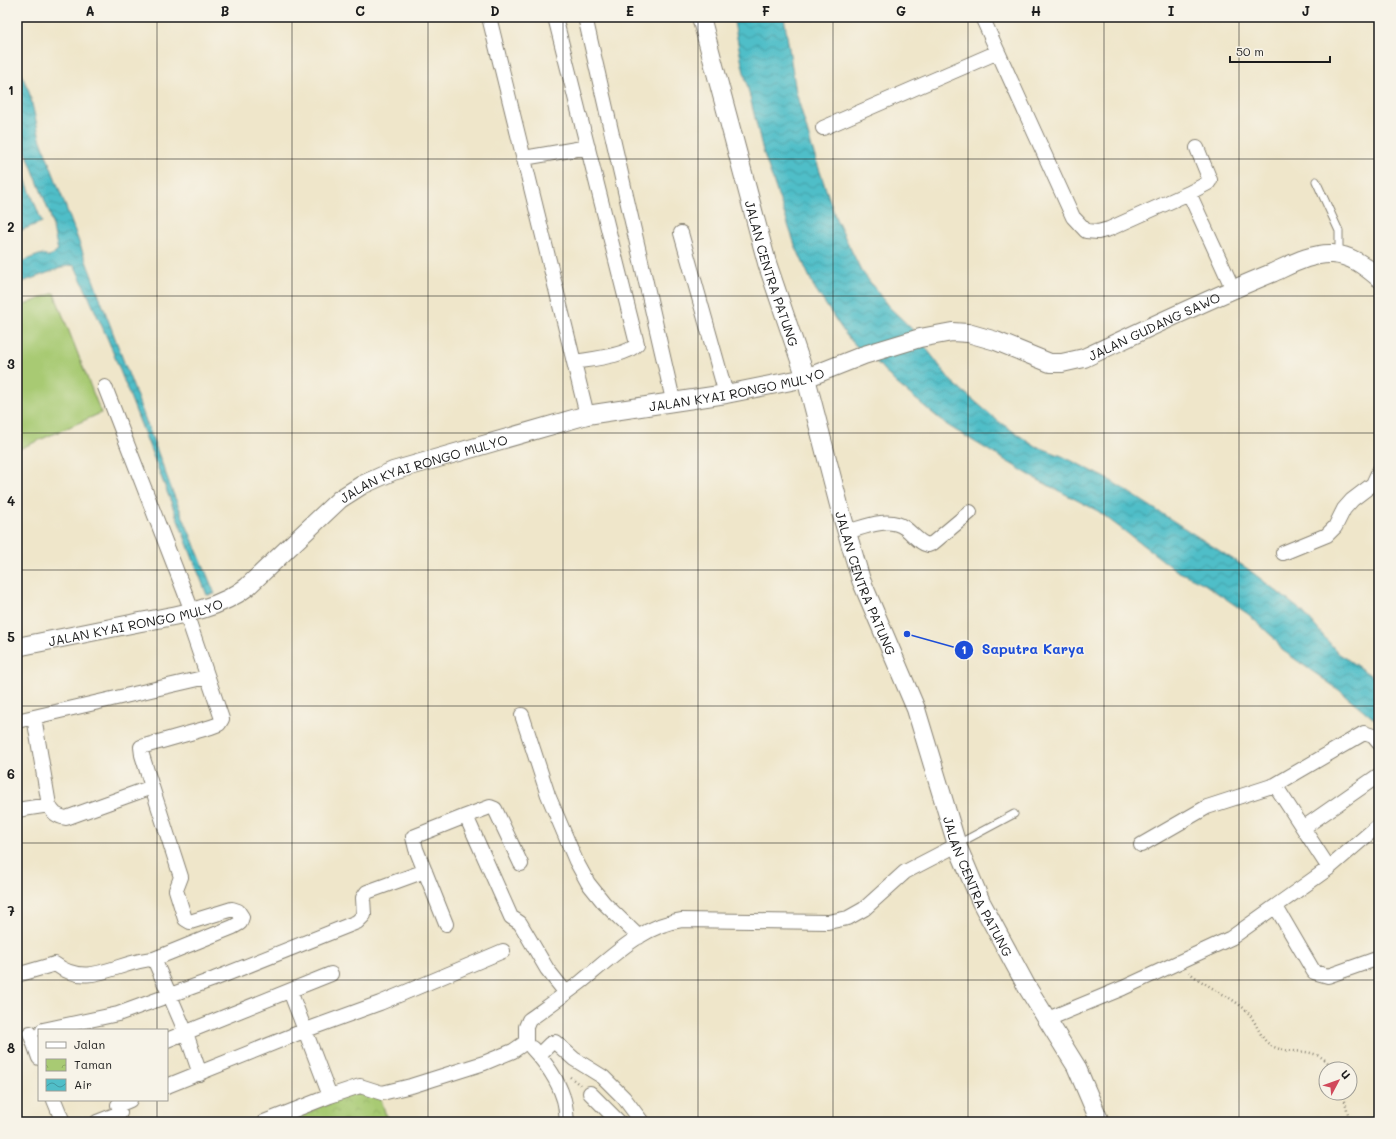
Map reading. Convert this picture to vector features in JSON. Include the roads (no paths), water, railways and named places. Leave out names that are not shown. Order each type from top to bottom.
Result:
[{"type":"street","points":[[489,17],[587,415]]},
{"type":"street","points":[[555,17],[638,344],[632,350],[574,362]]},
{"type":"street","points":[[585,17],[673,400]]},
{"type":"street","name":"JALAN CENTRA PATUNG","points":[[701,17],[768,263],[806,378],[861,580],[916,709],[957,845],[981,902],[1027,987],[1076,1066],[1100,1122]]},
{"type":"street","points":[[982,17],[1074,217],[1086,231],[1098,232],[1109,229],[1208,183],[1210,180],[1196,148]]},
{"type":"street","points":[[823,128],[998,52]]},
{"type":"street","points":[[524,158],[588,147]]},
{"type":"street","points":[[1189,193],[1232,289]]},
{"type":"street","points":[[681,233],[726,394]]},
{"type":"street","name":"JALAN GUDANG SAWO","points":[[864,356],[920,338],[952,332],[968,333],[996,341],[1050,363],[1062,363],[1084,358],[1232,289],[1316,254],[1339,255],[1361,263],[1379,278]]},
{"type":"street","name":"JALAN KYAI RONGO MULYO","points":[[17,647],[189,612],[224,602],[235,597],[340,499],[362,485],[393,471],[587,415],[673,400],[726,394],[806,378],[864,356]]},
{"type":"street","points":[[17,974],[55,964],[72,974],[106,973],[142,960],[154,959],[233,927],[240,923],[242,917],[238,911],[232,909],[190,922],[185,919],[176,890],[181,877],[142,755],[141,747],[212,727],[219,724],[222,719],[189,612],[104,387]]},
{"type":"street","points":[[1283,553],[1327,535],[1339,521],[1344,509],[1352,500],[1376,490],[1379,471]]},
{"type":"street","points":[[847,532],[887,523],[899,524],[921,542],[928,545],[933,543],[970,512]]},
{"type":"street","points":[[17,721],[208,676]]},
{"type":"street","points":[[522,714],[548,795],[576,861],[588,883],[604,903],[639,937]]},
{"type":"street","points":[[34,717],[49,805],[53,812],[59,816],[66,818],[152,787]]},
{"type":"street","points":[[1141,845],[1208,807],[1275,785],[1364,733],[1373,736],[1379,743]]},
{"type":"street","points":[[1303,828],[1379,775]]},
{"type":"street","points":[[1275,785],[1329,868]]},
{"type":"street","points":[[17,810],[49,805]]},
{"type":"street","points":[[446,924],[413,837],[490,807],[495,809],[521,864]]},
{"type":"street","points":[[466,816],[511,917],[520,923],[547,970],[566,993]]},
{"type":"street","points":[[1048,1019],[1123,988],[1231,938],[1329,868],[1379,825]]},
{"type":"street","points":[[568,1122],[564,1098],[551,1072],[526,1042],[526,1027],[529,1020],[566,993],[614,954],[639,937],[668,922],[682,920],[828,922],[848,918],[864,909],[905,872],[957,845]]},
{"type":"street","points":[[50,1029],[118,1014],[214,979],[357,922],[364,914],[363,898],[367,892],[425,871]]},
{"type":"street","points":[[1276,907],[1314,972],[1328,976],[1379,958]]},
{"type":"street","points":[[168,1086],[306,1030],[380,1003],[503,951]]},
{"type":"street","points":[[154,959],[186,1033],[200,1074]]},
{"type":"street","points":[[168,1040],[331,974]]},
{"type":"street","points":[[290,991],[330,1096]]},
{"type":"street","points":[[32,1033],[38,1054]]},
{"type":"street","points":[[264,1122],[360,1086],[382,1093],[411,1086],[484,1063],[513,1051],[526,1042]]},
{"type":"street","points":[[538,1055],[550,1044],[555,1042],[574,1060],[603,1077],[624,1098],[642,1122]]},
{"type":"street","points":[[590,1093],[619,1122]]},
{"type":"street","points":[[54,1101],[63,1122]]},
{"type":"street","points":[[97,1122],[121,1108]]},
{"type":"lane","points":[[1316,182],[1339,231],[1339,255]]},
{"type":"lane","points":[[957,845],[1014,814]]},
{"type":"water","points":[[733,17],[784,17],[796,92],[812,148],[836,219],[861,270],[888,306],[911,328],[951,381],[998,421],[1033,445],[1062,456],[1108,479],[1248,569],[1303,612],[1338,653],[1379,681],[1379,723],[1339,690],[1282,650],[1274,638],[1248,614],[1203,583],[1177,571],[1098,511],[1036,479],[947,425],[895,382],[867,352],[859,349],[846,335],[814,287],[795,245],[763,151],[742,64]]},
{"type":"water","points":[[17,65],[29,91],[40,138],[173,493],[215,594],[207,595],[109,342],[75,266],[69,265],[17,284],[17,263],[42,254],[49,257],[58,251],[50,214],[17,129]]},
{"type":"water","points":[[17,158],[42,222],[17,232]]},
{"type":"place","name":"Saputra Karya","points":[[907,634]]}]
